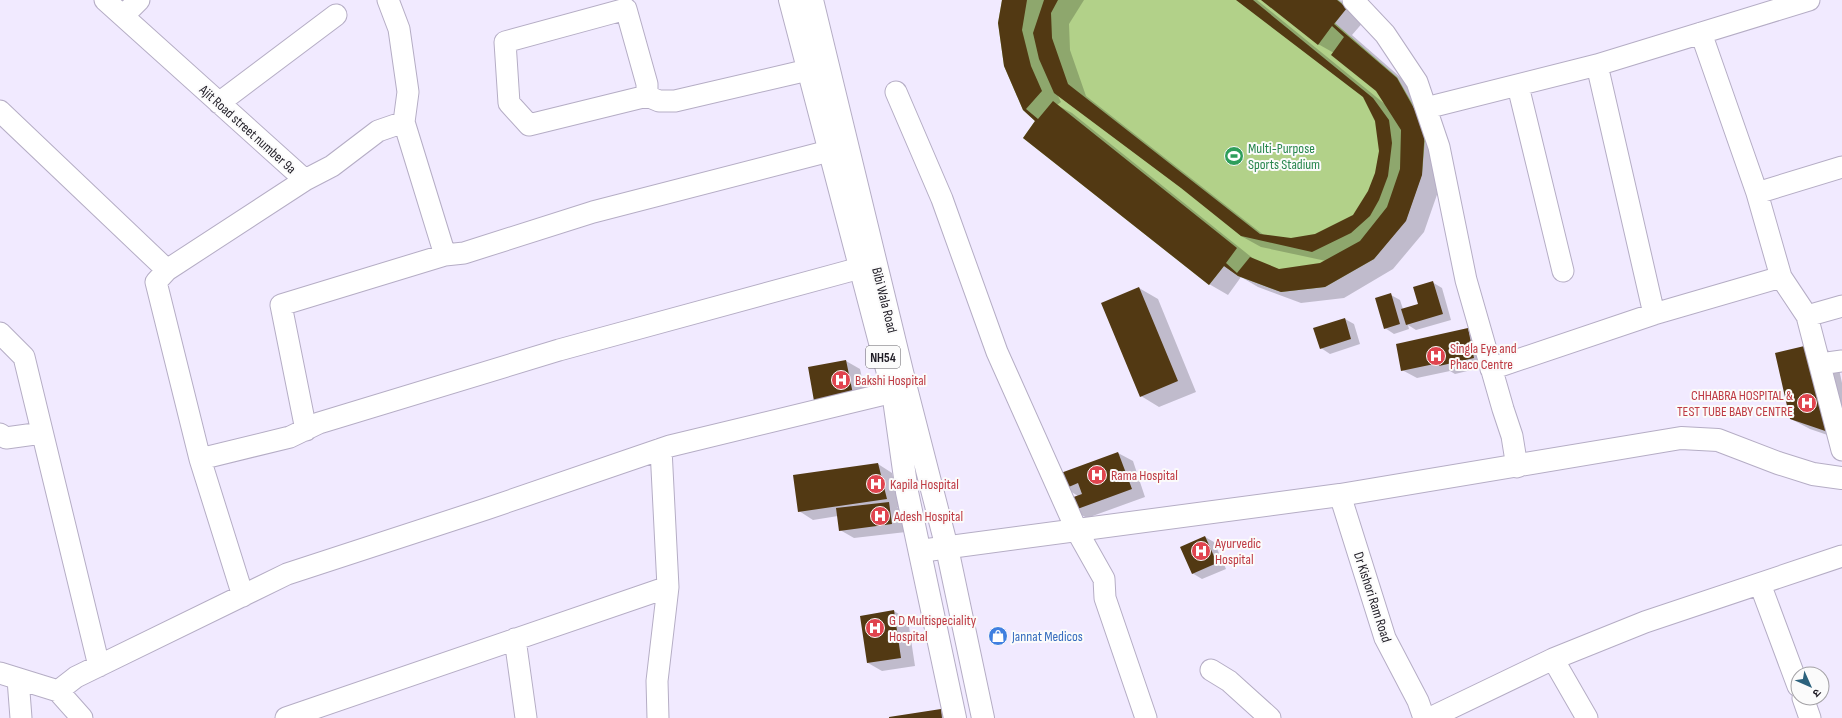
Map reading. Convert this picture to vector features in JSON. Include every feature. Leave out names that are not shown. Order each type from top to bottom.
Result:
[{"type":"main road","name":"NH54","points":[[790,0],[860,268],[899,390],[907,492],[955,718]]},
{"type":"main road","name":"Bibi Wala Road","points":[[812,0],[899,390],[947,548],[983,718]]},
{"type":"main road","points":[[920,551],[1340,495],[1516,467],[1681,438],[1718,440],[1778,463],[1813,474],[1842,478]]},
{"type":"street","name":"Ajit Road street number 9a","points":[[105,0],[305,180],[167,270]]},
{"type":"street","points":[[123,16],[139,0]]},
{"type":"street","points":[[388,0],[399,29],[408,92],[404,122],[445,255]]},
{"type":"street","points":[[1353,0],[1385,34],[1417,82],[1439,147],[1466,280],[1512,436],[1516,467]]},
{"type":"street","points":[[1426,108],[1597,65],[1809,0]]},
{"type":"street","points":[[647,96],[647,84],[626,9],[505,42],[509,103],[529,125],[647,96],[659,101],[675,101],[808,70]]},
{"type":"street","points":[[219,103],[336,15]]},
{"type":"street","points":[[1701,33],[1757,193],[1781,277],[1807,316],[1842,450]]},
{"type":"street","points":[[1597,65],[1654,314]]},
{"type":"street","points":[[1518,86],[1563,271]]},
{"type":"street","points":[[896,92],[942,198],[997,352],[1077,531],[1104,579],[1105,598],[1146,718]]},
{"type":"street","points":[[0,111],[167,270],[156,282],[200,459],[243,596]]},
{"type":"street","points":[[305,180],[332,166],[378,131],[404,122]]},
{"type":"street","points":[[306,430],[281,305],[445,255],[464,253],[592,212],[829,151]]},
{"type":"street","points":[[1757,193],[1842,167]]},
{"type":"street","points":[[200,459],[290,438],[319,423],[559,350],[860,268]]},
{"type":"street","points":[[1491,369],[1654,314],[1781,277]]},
{"type":"street","points":[[1807,316],[1842,306]]},
{"type":"street","points":[[0,333],[24,357],[99,666]]},
{"type":"street","points":[[1820,364],[1842,361]]},
{"type":"street","points":[[58,691],[76,677],[287,574],[486,509],[661,449],[899,390]]},
{"type":"street","points":[[0,434],[6,438],[42,433]]},
{"type":"street","points":[[658,718],[657,681],[668,587],[661,449]]},
{"type":"street","name":"Dr Kishori Ram Road","points":[[1340,495],[1385,638],[1418,701],[1424,718]]},
{"type":"street","points":[[1430,718],[1553,660],[1646,622],[1842,556]]},
{"type":"street","points":[[1760,584],[1791,666]]},
{"type":"street","points":[[286,718],[317,713],[516,639],[668,587]]},
{"type":"street","points":[[516,639],[526,718]]},
{"type":"street","points":[[1553,660],[1586,718]]},
{"type":"street","points":[[1211,670],[1229,681],[1270,718]]},
{"type":"street","points":[[9,676],[58,691],[82,718]]},
{"type":"street","points":[[9,676],[21,718]]},
{"type":"green space","name":"Multi-Purpose Sports Stadium","points":[[1002,0],[1338,0],[1347,7],[1335,23],[1397,77],[1426,127],[1422,174],[1406,220],[1374,259],[1325,287],[1281,292],[1238,276],[1224,266],[1209,285],[1023,138],[1035,121],[1023,110],[1004,66],[998,23]]},
{"type":"building","points":[[1002,0],[1027,0],[1022,30],[1031,66],[1042,91],[1026,109],[1038,119],[1053,101],[1237,248],[1226,263],[1237,273],[1250,257],[1279,269],[1320,263],[1360,241],[1387,207],[1400,169],[1401,130],[1376,91],[1331,55],[1344,37],[1332,26],[1318,45],[1261,0],[1337,0],[1347,8],[1334,24],[1397,78],[1425,128],[1422,175],[1406,221],[1374,259],[1325,287],[1281,292],[1238,276],[1224,266],[1209,285],[1023,138],[1035,121],[1023,110],[1004,66],[998,23]]},
{"type":"building","points":[[1044,0],[1058,0],[1051,13],[1052,38],[1068,84],[1260,234],[1291,238],[1315,234],[1353,215],[1368,191],[1375,173],[1379,151],[1375,121],[1363,97],[1236,0],[1253,0],[1373,98],[1389,120],[1392,143],[1388,176],[1379,200],[1370,216],[1351,233],[1312,252],[1241,236],[1181,188],[1054,93],[1039,59],[1033,33]]},
{"type":"building","points":[[1433,281],[1443,314],[1406,325],[1401,309],[1418,304],[1413,287]]},
{"type":"building","points":[[1139,287],[1178,381],[1140,397],[1101,303]]},
{"type":"building","points":[[1391,293],[1400,324],[1384,329],[1375,298]]},
{"type":"building","points":[[1345,318],[1351,339],[1320,349],[1313,328]]},
{"type":"building","points":[[1468,328],[1474,358],[1439,366],[1439,363],[1401,371],[1396,344]]},
{"type":"building","points":[[1817,343],[1837,435],[1790,419],[1775,353]]},
{"type":"building","points":[[846,360],[853,394],[814,401],[808,367]]},
{"type":"building","points":[[1118,452],[1132,489],[1072,511],[1068,499],[1082,494],[1078,483],[1064,489],[1058,474]]},
{"type":"building","points":[[878,463],[887,499],[798,512],[793,475]]},
{"type":"building","points":[[889,502],[892,524],[839,531],[836,508]]},
{"type":"building","points":[[1205,536],[1217,563],[1192,574],[1180,547]]},
{"type":"building","points":[[894,610],[901,658],[867,663],[860,616]]},
{"type":"building","points":[[941,709],[942,718],[889,718],[889,717]]},
{"type":"place","name":"Multi-Purpose Sports Stadium","points":[[1234,156]]},
{"type":"place","name":"Singla Eye and Phaco Centre","points":[[1436,356]]},
{"type":"place","name":"Bakshi Hospital","points":[[841,380]]},
{"type":"place","name":"CHHABRA HOSPITAL & TEST TUBE BABY CENTRE","points":[[1807,403]]},
{"type":"place","name":"Rama Hospital","points":[[1097,475]]},
{"type":"place","name":"Kapila Hospital","points":[[876,484]]},
{"type":"place","name":"Adesh Hospital","points":[[880,516]]},
{"type":"place","name":"Ayurvedic Hospital","points":[[1201,551]]},
{"type":"place","name":"G D Multispeciality Hospital","points":[[875,628]]},
{"type":"place","name":"Jannat Medicos","points":[[998,636]]}]
